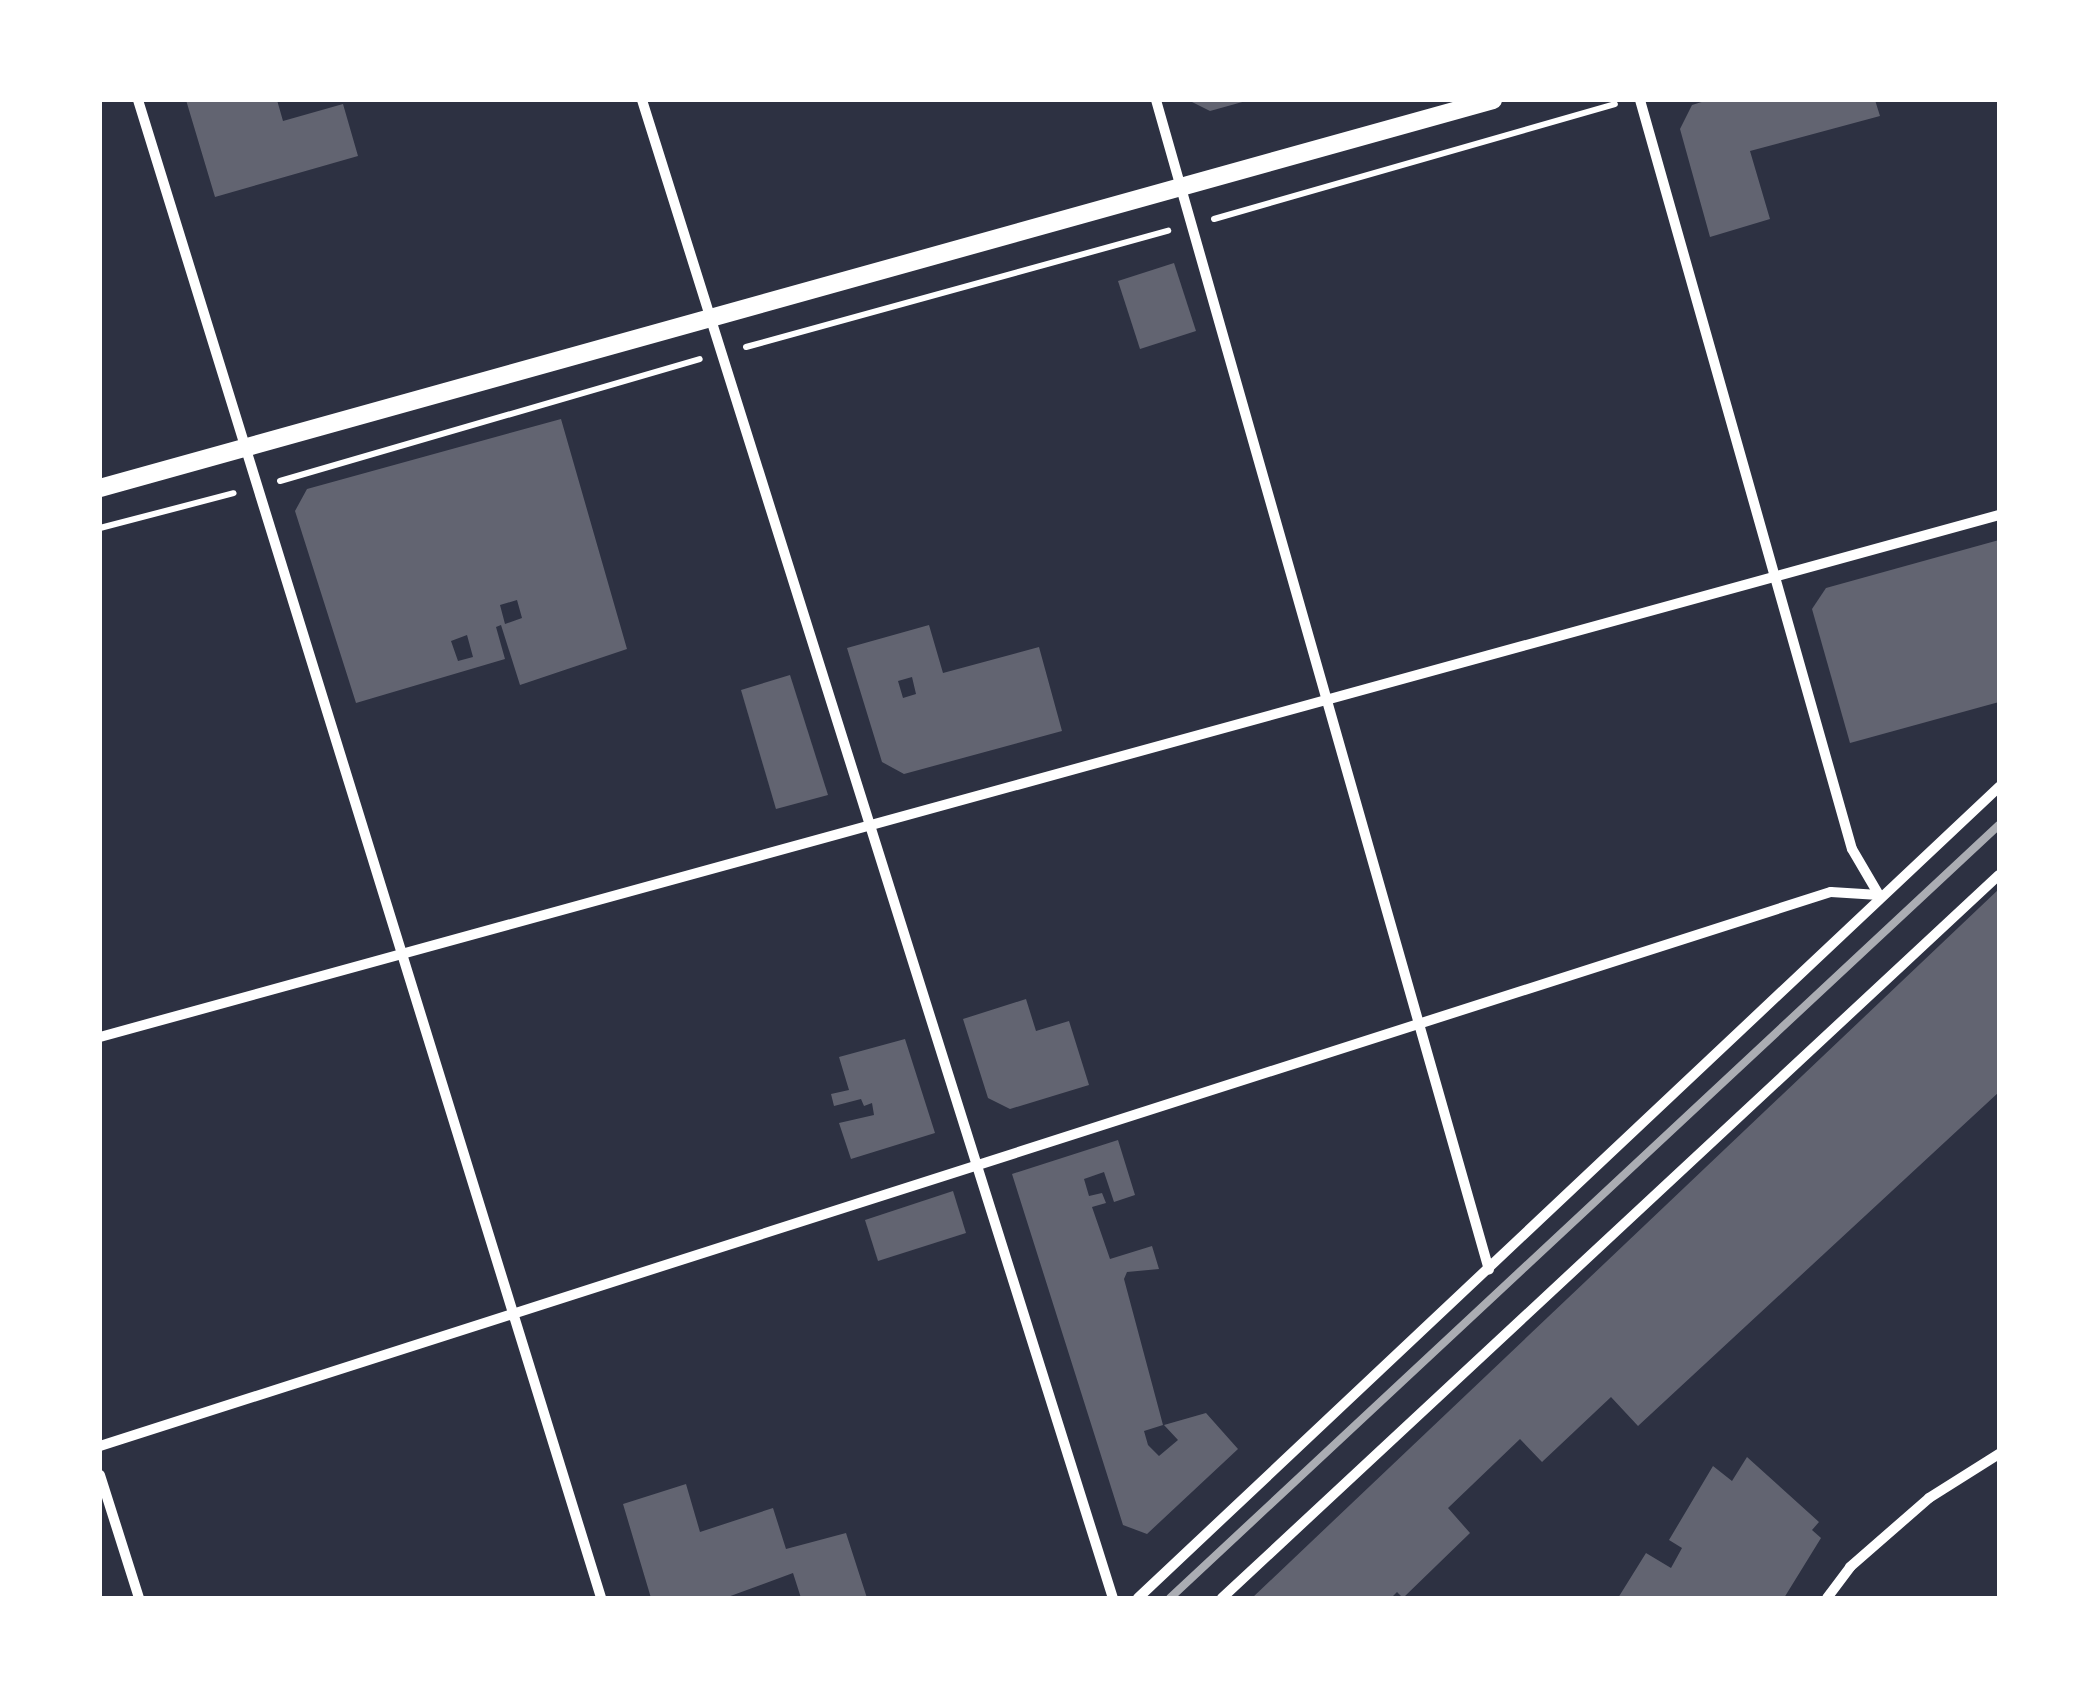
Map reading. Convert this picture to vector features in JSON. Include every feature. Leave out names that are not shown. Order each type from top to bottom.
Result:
[{"type":"street","points":[[138,100],[601,1598]]},
{"type":"street","points":[[642,100],[1113,1598]]},
{"type":"street","points":[[1156,100],[1490,1270]]},
{"type":"street","points":[[100,488],[1493,100]]},
{"type":"street","points":[[1640,100],[1852,849],[1878,895]]},
{"type":"street","points":[[100,1038],[1999,515]]},
{"type":"street","points":[[1138,1598],[1490,1270],[1878,895],[1999,787]]},
{"type":"street","points":[[1222,1598],[1999,875]]},
{"type":"street","points":[[100,1446],[1830,892],[1878,895]]},
{"type":"street","points":[[1827,1598],[1850,1567],[1929,1498],[1999,1454]]},
{"type":"street","points":[[100,1475],[139,1598]]},
{"type":"path","points":[[100,528],[258,487],[721,353],[1192,225],[1628,100]]},
{"type":"building","points":[[186,100],[277,100],[283,121],[343,104],[358,156],[215,197]]},
{"type":"building","points":[[1188,100],[1245,100],[1246,101],[1210,111]]},
{"type":"building","points":[[1708,100],[1875,100],[1880,116],[1750,151],[1770,219],[1710,237],[1680,129],[1692,105]]},
{"type":"building","points":[[1174,263],[1196,331],[1140,349],[1118,281]]},
{"type":"building","points":[[561,419],[627,649],[520,685],[501,625],[496,627],[505,659],[356,703],[295,511],[307,489]],"holes":[[[517,600],[522,618],[505,624],[500,605]],[[467,635],[473,657],[458,661],[451,641]]]},
{"type":"building","points":[[1999,540],[1999,702],[1850,743],[1812,609],[1826,588]]},
{"type":"building","points":[[929,625],[943,673],[1039,647],[1062,731],[904,774],[882,762],[847,648]],"holes":[[[912,677],[916,694],[903,698],[898,681]]]},
{"type":"building","points":[[790,675],[828,795],[776,809],[741,690]]},
{"type":"building","points":[[1999,889],[1999,1092],[1638,1426],[1611,1397],[1542,1462],[1520,1439],[1448,1508],[1470,1533],[1403,1598],[1397,1592],[1391,1598],[1252,1598]]},
{"type":"building","points":[[1026,999],[1036,1031],[1069,1021],[1089,1085],[1010,1109],[988,1098],[963,1019]]},
{"type":"building","points":[[905,1039],[935,1133],[851,1159],[839,1123],[874,1115],[872,1103],[864,1106],[861,1099],[834,1106],[831,1094],[849,1090],[839,1057]]},
{"type":"building","points":[[1118,1140],[1135,1195],[1114,1202],[1104,1172],[1084,1179],[1089,1196],[1102,1193],[1106,1203],[1092,1207],[1110,1259],[1152,1246],[1159,1269],[1127,1272],[1124,1279],[1163,1425],[1144,1431],[1148,1445],[1159,1456],[1178,1440],[1164,1425],[1206,1413],[1238,1449],[1147,1534],[1123,1525],[1012,1174]]},
{"type":"building","points":[[953,1191],[966,1233],[878,1261],[865,1220]]},
{"type":"building","points":[[1747,1457],[1819,1522],[1812,1530],[1821,1538],[1784,1598],[1618,1598],[1646,1553],[1671,1568],[1682,1548],[1669,1540],[1713,1466],[1732,1481]]},
{"type":"building","points":[[686,1484],[700,1532],[773,1508],[786,1549],[846,1533],[867,1598],[801,1598],[793,1573],[725,1598],[651,1598],[623,1504]]},
{"type":"railway","points":[[1170,1598],[1999,825]]}]
